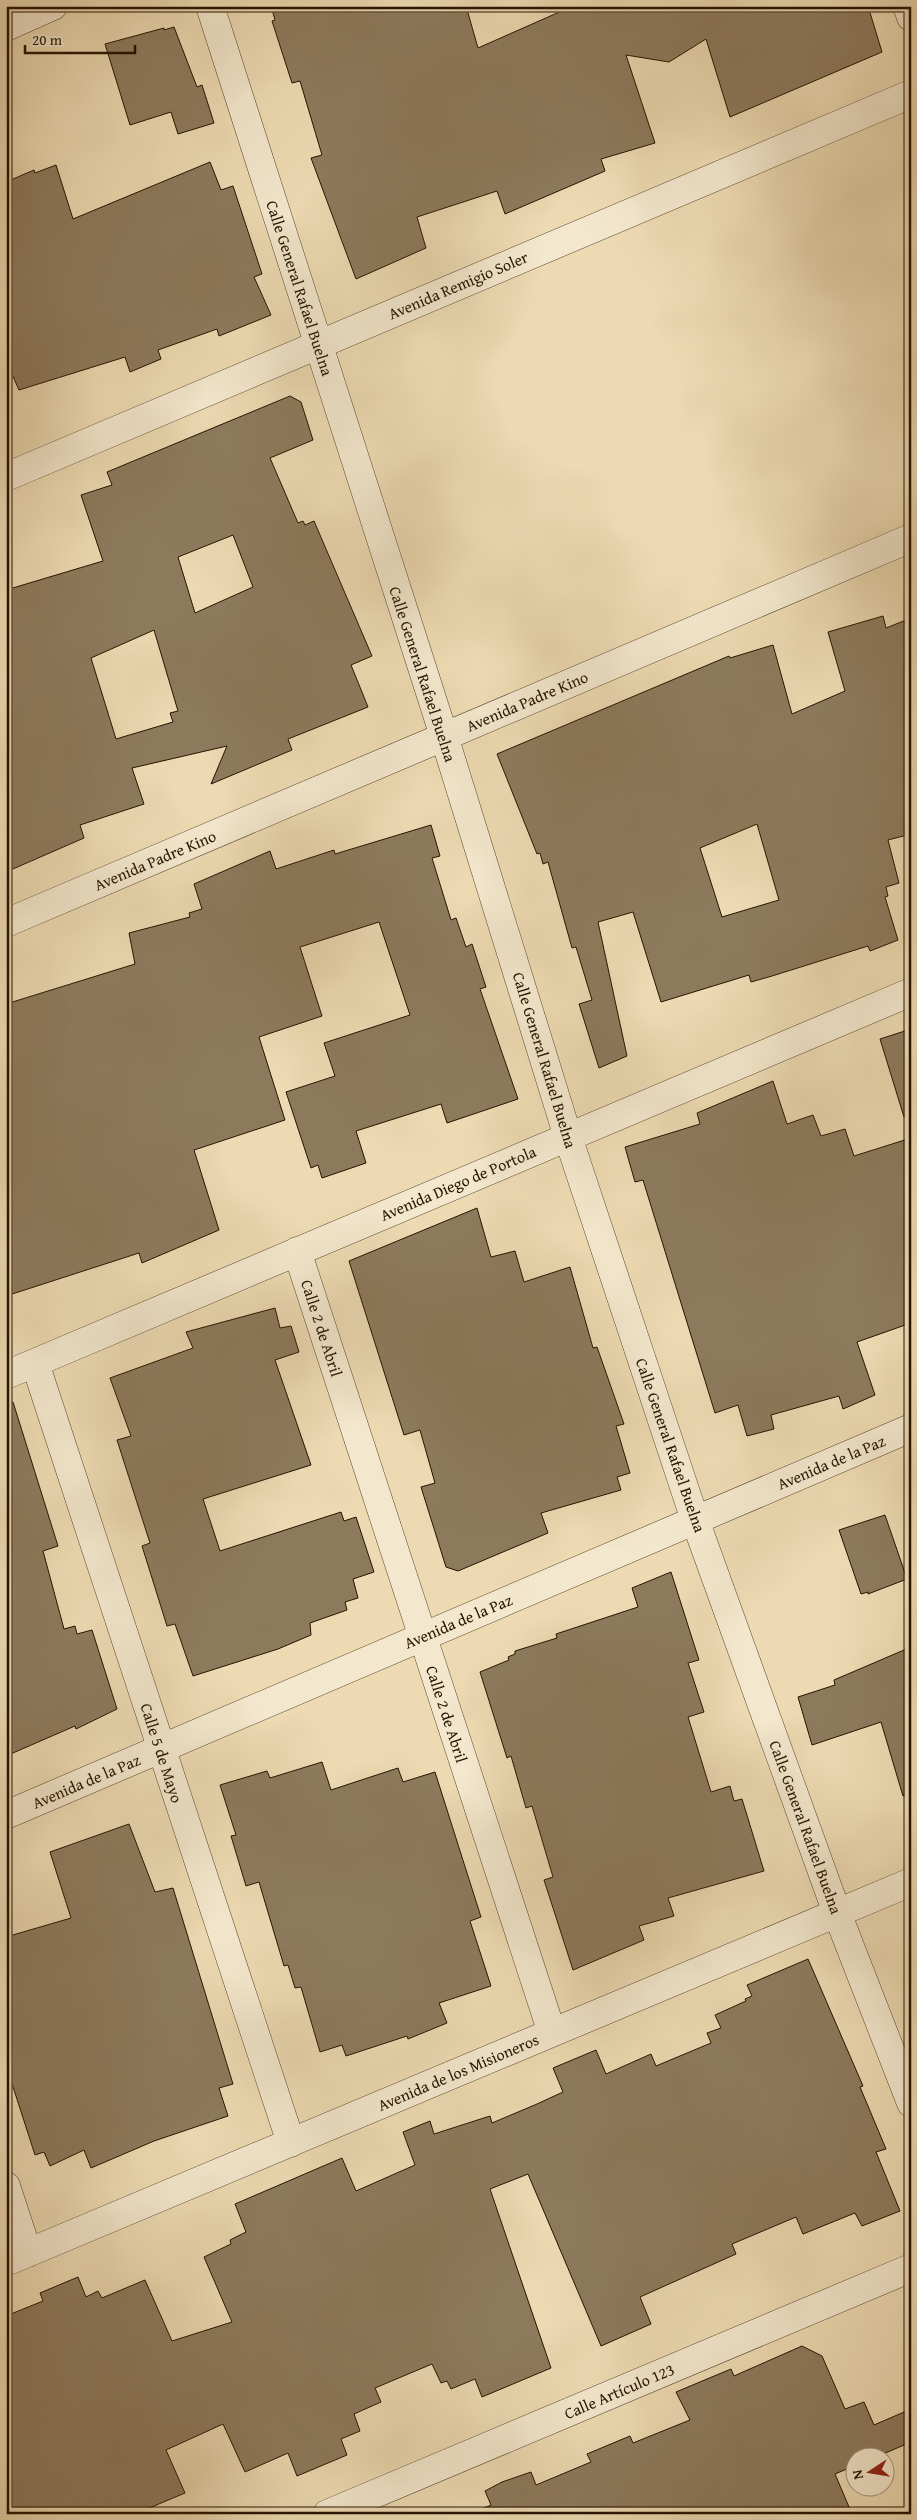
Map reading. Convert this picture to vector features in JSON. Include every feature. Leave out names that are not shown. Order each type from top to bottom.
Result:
[{"type":"street","points":[[6,26],[53,6]]},
{"type":"street","name":"Calle General Rafael Buelna","points":[[210,6],[444,736],[568,1137],[695,1520],[838,1913],[911,2103]]},
{"type":"street","points":[[907,6],[911,17]]},
{"type":"street","name":"Avenida Remigio Soler","points":[[6,477],[911,94]]},
{"type":"street","name":"Avenida Padre Kino","points":[[6,923],[911,538]]},
{"type":"street","name":"Avenida Diego de Portola","points":[[6,1375],[911,992]]},
{"type":"street","name":"Calle 2 de Abril","points":[[297,1251],[552,2033]]},
{"type":"street","name":"Calle 5 de Mayo","points":[[35,1362],[160,1749],[291,2142]]},
{"type":"street","name":"Avenida de la Paz","points":[[6,1815],[911,1428]]},
{"type":"street","name":"Avenida de los Misioneros","points":[[17,2257],[911,1882]]},
{"type":"street","points":[[6,2186],[17,2257]]},
{"type":"street","name":"Calle Artículo 123","points":[[327,2514],[911,2268]]},
{"type":"building","points":[[271,6],[466,6],[478,48],[573,6],[868,6],[882,52],[730,117],[706,39],[669,62],[626,55],[655,143],[601,159],[605,171],[505,214],[497,191],[417,217],[426,248],[356,279],[311,158],[322,155],[300,81],[292,83],[272,21],[275,20]]},
{"type":"building","points":[[174,27],[197,87],[202,85],[214,123],[178,134],[171,112],[130,125],[105,44]]},
{"type":"building","points":[[210,162],[221,190],[233,186],[262,274],[254,277],[271,315],[219,336],[217,329],[158,350],[161,359],[130,372],[125,357],[19,390],[6,361],[6,182],[34,170],[35,173],[56,165],[73,219]]},
{"type":"building","points":[[290,396],[301,402],[313,440],[270,458],[298,523],[303,521],[305,525],[314,521],[372,656],[351,665],[368,707],[288,739],[292,750],[211,784],[227,746],[132,768],[144,804],[80,825],[84,838],[6,872],[6,590],[103,561],[81,495],[112,485],[107,472]],"holes":[[[233,535],[253,587],[195,613],[178,557]],[[154,630],[178,711],[170,713],[173,722],[116,739],[91,658]]]},
{"type":"building","points":[[883,616],[886,628],[911,618],[911,834],[888,840],[899,883],[886,887],[888,896],[885,897],[898,940],[870,951],[868,946],[751,982],[749,975],[661,1002],[633,912],[598,922],[627,1056],[599,1068],[579,1004],[592,1000],[576,947],[572,948],[548,862],[543,864],[540,853],[537,854],[497,754],[729,656],[730,658],[773,645],[792,714],[845,691],[828,632]],"holes":[[[757,824],[779,900],[722,917],[700,848]]]},
{"type":"building","points":[[431,825],[440,856],[432,858],[451,920],[456,918],[466,947],[472,944],[486,987],[480,989],[518,1099],[447,1123],[441,1104],[356,1131],[366,1163],[322,1178],[318,1165],[311,1168],[286,1092],[335,1076],[324,1043],[410,1015],[379,922],[300,947],[322,1016],[259,1037],[285,1120],[194,1150],[219,1230],[142,1263],[139,1253],[6,1296],[6,1004],[135,964],[129,933],[190,917],[189,913],[202,909],[194,884],[270,851],[276,869],[334,850],[335,854]]},
{"type":"building","points":[[911,1029],[911,1116],[904,1117],[880,1039]]},
{"type":"building","points":[[773,1081],[787,1124],[813,1115],[821,1136],[845,1129],[854,1156],[911,1138],[911,1323],[857,1342],[875,1395],[843,1409],[839,1396],[771,1415],[774,1429],[747,1436],[738,1405],[715,1413],[643,1180],[635,1182],[625,1147],[700,1124],[697,1113]]},
{"type":"building","points":[[477,1208],[491,1257],[515,1251],[524,1282],[570,1267],[593,1348],[597,1347],[624,1424],[616,1426],[630,1473],[617,1477],[621,1490],[541,1513],[548,1533],[458,1571],[446,1567],[421,1487],[435,1483],[420,1430],[404,1435],[349,1261]]},
{"type":"building","points":[[275,1308],[280,1328],[291,1326],[299,1352],[275,1360],[311,1465],[203,1499],[220,1551],[341,1512],[344,1521],[356,1517],[374,1572],[353,1579],[358,1598],[345,1602],[347,1610],[310,1623],[311,1635],[278,1649],[193,1676],[175,1624],[167,1626],[142,1546],[150,1543],[117,1440],[131,1436],[110,1378],[193,1348],[186,1332]]},
{"type":"building","points":[[13,1402],[58,1546],[43,1551],[64,1629],[75,1626],[77,1634],[92,1630],[117,1709],[76,1729],[75,1726],[6,1756],[6,1403]]},
{"type":"building","points":[[885,1515],[907,1579],[868,1594],[868,1592],[861,1594],[839,1530]]},
{"type":"building","points":[[671,1572],[699,1660],[688,1663],[704,1712],[688,1717],[711,1792],[730,1786],[734,1801],[742,1799],[764,1871],[668,1898],[674,1916],[639,1926],[644,1940],[573,1970],[544,1880],[553,1877],[532,1806],[526,1808],[511,1756],[507,1758],[480,1672],[509,1660],[508,1657],[515,1654],[515,1651],[557,1638],[556,1634],[638,1607],[632,1588]]},
{"type":"building","points":[[911,1647],[911,1795],[903,1796],[881,1722],[812,1745],[798,1697],[835,1685],[834,1680]]},
{"type":"building","points":[[322,1762],[331,1790],[398,1768],[403,1782],[435,1772],[481,1917],[470,1921],[491,1986],[439,2003],[447,2023],[408,2039],[407,2036],[346,2056],[342,2045],[320,2052],[301,1987],[295,1988],[288,1965],[284,1966],[259,1882],[246,1886],[231,1836],[236,1835],[220,1785],[267,1771],[270,1778]]},
{"type":"building","points":[[129,1824],[155,1892],[173,1888],[233,2084],[219,2088],[228,2116],[154,2141],[91,2168],[84,2150],[50,2166],[44,2152],[35,2155],[6,2065],[6,1937],[71,1918],[50,1852]]},
{"type":"building","points":[[808,1959],[863,2086],[860,2087],[886,2149],[876,2152],[900,2211],[862,2226],[855,2213],[803,2234],[796,2217],[732,2244],[736,2254],[640,2297],[651,2324],[601,2346],[528,2174],[490,2189],[551,2368],[482,2397],[475,2379],[451,2389],[447,2381],[441,2383],[432,2364],[375,2388],[381,2402],[354,2414],[360,2431],[341,2439],[347,2455],[297,2476],[288,2453],[245,2472],[223,2424],[166,2450],[185,2493],[135,2514],[13,2514],[6,2498],[6,2316],[43,2301],[40,2293],[78,2277],[86,2297],[98,2291],[102,2298],[145,2280],[172,2341],[232,2322],[204,2257],[231,2244],[230,2240],[246,2232],[235,2204],[342,2158],[356,2191],[415,2165],[403,2132],[430,2121],[434,2134],[490,2116],[492,2123],[537,2104],[563,2092],[553,2068],[596,2050],[606,2074],[651,2054],[656,2066],[711,2043],[707,2033],[721,2028],[715,2015],[746,2001],[745,1999],[752,1996],[747,1985]]},
{"type":"building","points":[[802,2346],[822,2356],[845,2409],[864,2402],[874,2425],[911,2409],[911,2442],[894,2449],[844,2448],[844,2470],[835,2474],[852,2514],[470,2514],[491,2505],[485,2491],[502,2482],[531,2472],[536,2485],[591,2462],[587,2454],[630,2436],[633,2443],[690,2420],[676,2392],[731,2369],[734,2376]]}]
